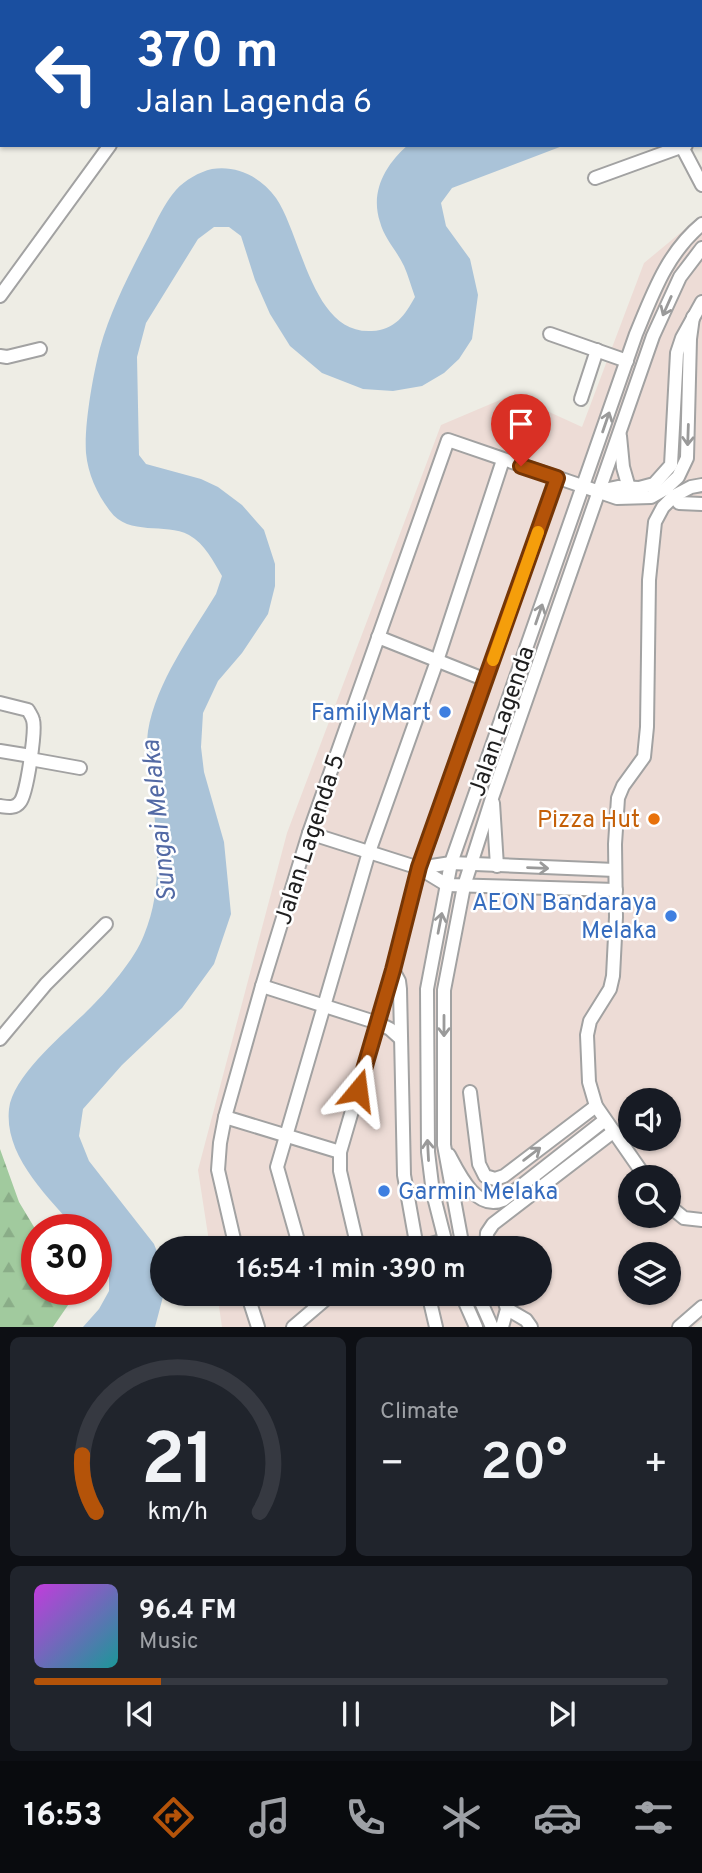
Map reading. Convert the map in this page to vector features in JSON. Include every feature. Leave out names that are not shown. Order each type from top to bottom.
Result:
[{"type":"street","points":[[595,178],[680,147]]},
{"type":"street","points":[[684,147],[702,184]]},
{"type":"street","points":[[0,296],[107,149]]},
{"type":"street","name":"Jalan Lagenda","points":[[448,1236],[433,1193],[428,1152],[427,989],[451,863],[627,361],[658,281],[682,243],[702,224]]},
{"type":"street","name":"Jalan Lagenda","points":[[456,1236],[459,1230],[444,1145],[444,990],[464,886],[493,795],[653,336],[680,277],[702,248]]},
{"type":"street","points":[[599,491],[654,484],[671,465],[677,353],[702,302]]},
{"type":"street","points":[[297,1236],[277,1167],[369,852],[437,661],[503,460],[617,498],[651,497],[665,489],[678,477],[687,458],[693,317]]},
{"type":"street","points":[[550,334],[627,361]]},
{"type":"street","points":[[0,356],[7,357],[40,349]]},
{"type":"street","points":[[581,399],[597,350]]},
{"type":"street","points":[[620,432],[628,488]]},
{"type":"street","name":"Jalan Lagenda 5","points":[[233,1236],[218,1170],[220,1143],[262,986],[309,833],[448,440],[503,460]]},
{"type":"street","points":[[355,1236],[340,1171],[340,1153],[393,970],[419,867],[557,478]]},
{"type":"street","points":[[637,1165],[596,1106],[589,1082],[587,1035],[590,1021],[610,989],[613,976],[618,798],[623,786],[644,757],[651,545],[655,522],[674,496],[691,487],[702,485]]},
{"type":"street","points":[[674,496],[679,503],[698,504]]},
{"type":"street","points":[[378,637],[486,680]]},
{"type":"street","points":[[0,703],[28,710],[34,722],[31,758],[23,796],[16,805],[0,806]]},
{"type":"street","points":[[0,751],[80,768]]},
{"type":"street","points":[[493,795],[497,866]]},
{"type":"street","points":[[309,833],[419,867],[447,885],[616,890]]},
{"type":"street","points":[[419,867],[451,863],[615,870]]},
{"type":"street","points":[[0,1039],[46,984],[106,924]]},
{"type":"street","points":[[393,970],[399,981],[404,1175],[415,1236]]},
{"type":"street","points":[[262,986],[378,1023],[400,1038]]},
{"type":"street","points":[[470,1092],[479,1164],[485,1175],[495,1179],[596,1106]]},
{"type":"street","points":[[225,1117],[340,1153]]},
{"type":"street","points":[[444,1145],[460,1178],[481,1199],[496,1203],[605,1120]]},
{"type":"street","points":[[487,1236],[493,1223],[614,1132]]},
{"type":"street","points":[[681,1216],[702,1220]]},
{"type":"street","points":[[251,1306],[258,1327]]},
{"type":"street","points":[[430,1306],[433,1325]]},
{"type":"street","points":[[467,1306],[476,1327]]},
{"type":"street","points":[[483,1306],[492,1327]]},
{"type":"street","points":[[502,1327],[506,1306]]},
{"type":"street","points":[[293,1327],[317,1307]]},
{"type":"street","points":[[678,1327],[702,1307]]},
{"type":"street","points":[[507,1309],[526,1320],[531,1327]]},
{"type":"shaded area","points":[[702,215],[702,1320],[694,1327],[222,1327],[219,1306],[552,1306],[552,1236],[208,1236],[198,1170],[287,833],[441,425],[512,395],[582,427],[644,263]]},
{"type":"green space","points":[[0,1149],[19,1202],[26,1214],[21,1214],[21,1305],[68,1305],[53,1327],[0,1327]]},
{"type":"water","name":"Sungai Melaka","points":[[406,147],[560,147],[452,188],[441,203],[446,226],[470,259],[478,295],[472,339],[459,359],[444,373],[422,386],[393,391],[363,389],[322,373],[290,346],[270,314],[255,280],[241,236],[229,227],[214,227],[198,239],[146,323],[137,357],[139,455],[146,464],[201,479],[218,487],[242,505],[264,530],[275,564],[275,586],[268,614],[242,653],[218,681],[203,713],[201,747],[204,772],[224,842],[231,914],[214,964],[182,1008],[122,1065],[83,1109],[79,1136],[89,1161],[150,1239],[150,1306],[161,1306],[155,1327],[83,1327],[101,1305],[112,1305],[112,1214],[63,1214],[41,1190],[21,1159],[13,1143],[9,1109],[13,1096],[29,1069],[95,1004],[127,965],[144,935],[151,915],[157,875],[148,731],[166,677],[216,594],[222,576],[208,553],[195,539],[179,531],[127,524],[110,511],[97,491],[86,453],[86,429],[100,348],[122,291],[168,201],[180,186],[192,177],[207,170],[221,168],[248,174],[263,184],[276,198],[311,280],[322,301],[335,317],[352,328],[372,331],[393,325],[415,297],[404,266],[382,228],[377,211],[378,190],[393,161]]},
{"type":"slow traffic","points":[[493,660],[538,532]]},
{"type":"place","name":"FamilyMart","points":[[445,712]]},
{"type":"place","name":"Pizza Hut","points":[[654,819]]},
{"type":"place","name":"AEON Bandaraya Melaka","points":[[671,916]]},
{"type":"place","name":"Garmin Melaka","points":[[384,1191]]},
{"type":"route","points":[[358,1090],[419,867],[557,478],[521,466]]}]
